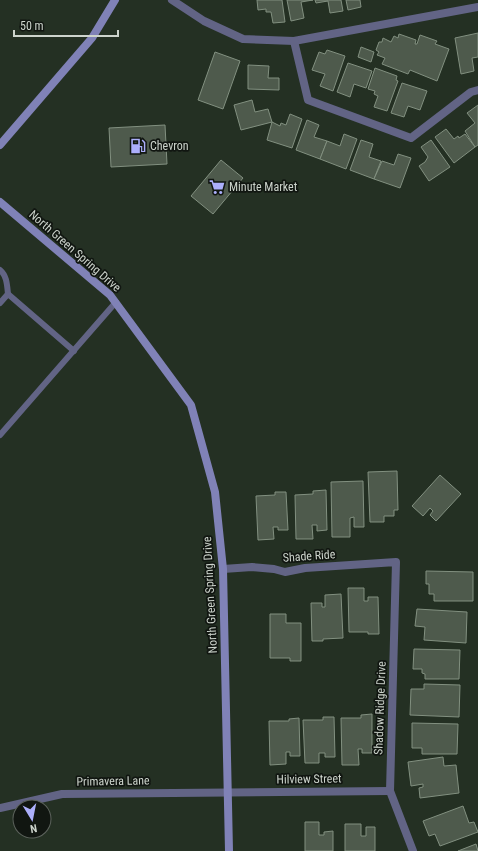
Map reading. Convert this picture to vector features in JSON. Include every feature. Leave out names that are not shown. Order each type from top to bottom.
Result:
[{"type":"main road","points":[[0,145],[92,38],[115,0]]},
{"type":"main road","name":"North Green Spring Drive","points":[[0,202],[110,295],[191,405],[214,492],[223,569],[229,851]]},
{"type":"street","points":[[172,0],[204,21],[243,39],[294,41],[478,7]]},
{"type":"street","points":[[294,41],[308,100],[411,138],[470,92],[478,90]]},
{"type":"street","name":"Shade Ride","points":[[223,569],[252,567],[274,569],[285,572],[304,568],[396,562]]},
{"type":"street","name":"Shadow Ridge Drive","points":[[396,562],[390,791],[413,851]]},
{"type":"street","name":"Hilview Street","points":[[228,792],[390,791]]},
{"type":"street","name":"Primavera Lane","points":[[0,808],[62,794],[228,792]]},
{"type":"lane","points":[[0,270],[7,282],[8,294],[74,350]]},
{"type":"lane","points":[[0,303],[8,294]]},
{"type":"lane","points":[[0,435],[116,302]]},
{"type":"building","points":[[257,0],[282,0],[285,22],[273,23],[271,12],[266,12],[266,9],[258,10]]},
{"type":"building","points":[[287,0],[313,0],[301,2],[304,18],[291,21]]},
{"type":"building","points":[[315,0],[341,0],[343,11],[330,13],[328,1],[316,3]]},
{"type":"building","points":[[346,0],[360,0],[361,7],[348,10]]},
{"type":"building","points":[[478,33],[478,57],[472,58],[474,71],[461,74],[455,38]]},
{"type":"building","points":[[399,34],[416,40],[415,44],[417,44],[420,35],[437,41],[435,44],[449,49],[437,81],[410,70],[408,74],[382,64],[385,58],[377,55],[379,52],[376,50],[379,42],[382,42],[383,38],[391,42],[394,36],[398,38]]},
{"type":"building","points":[[361,47],[374,52],[371,62],[358,57]]},
{"type":"building","points":[[327,50],[345,56],[333,91],[320,86],[325,74],[312,70],[319,52],[325,54]]},
{"type":"building","points":[[215,52],[240,61],[223,109],[198,100]]},
{"type":"building","points":[[348,63],[372,71],[366,88],[354,84],[350,97],[337,92]]},
{"type":"building","points":[[248,65],[269,66],[268,78],[279,78],[279,90],[248,89]]},
{"type":"building","points":[[375,68],[397,76],[396,80],[398,81],[387,111],[374,107],[378,96],[374,94],[375,91],[368,89]]},
{"type":"building","points":[[402,83],[427,91],[420,110],[408,106],[404,117],[391,113]]},
{"type":"building","points":[[252,100],[255,112],[268,109],[272,122],[241,130],[234,105]]},
{"type":"building","points":[[478,105],[478,145],[475,147],[465,131],[475,123],[467,113]]},
{"type":"building","points":[[290,114],[302,119],[292,148],[267,140],[272,122],[280,126],[281,123],[286,125]]},
{"type":"building","points":[[307,120],[319,125],[314,137],[327,141],[320,159],[296,150]]},
{"type":"building","name":"Chevron","points":[[165,125],[167,164],[111,167],[109,128]]},
{"type":"building","points":[[446,129],[454,139],[465,134],[475,147],[454,163],[435,137]]},
{"type":"building","points":[[344,134],[357,139],[346,169],[320,159],[327,141],[340,146]]},
{"type":"building","points":[[361,140],[373,144],[369,157],[381,161],[374,179],[350,170]]},
{"type":"building","points":[[431,140],[450,167],[429,181],[419,166],[425,162],[428,157],[421,147]]},
{"type":"building","points":[[398,154],[411,158],[400,188],[374,179],[382,161],[394,165]]},
{"type":"building","name":"Minute Market","points":[[221,160],[243,178],[213,214],[191,196]]},
{"type":"building","points":[[397,471],[398,510],[394,510],[394,516],[384,516],[384,522],[370,522],[368,472]]},
{"type":"building","points":[[440,475],[461,494],[436,521],[430,515],[433,511],[430,508],[423,516],[412,506]]},
{"type":"building","points":[[363,481],[364,527],[354,527],[354,517],[350,518],[350,537],[332,537],[331,482]]},
{"type":"building","points":[[326,490],[327,530],[317,531],[317,525],[312,525],[313,539],[296,539],[295,495],[313,494],[313,491]]},
{"type":"building","points":[[275,492],[286,492],[288,530],[278,530],[278,527],[273,527],[274,539],[258,540],[256,496],[275,495]]},
{"type":"building","points":[[426,571],[473,572],[473,601],[434,601],[434,594],[429,594],[429,584],[426,584]]},
{"type":"building","points":[[348,588],[364,588],[364,601],[368,601],[368,597],[378,597],[379,634],[368,634],[368,632],[349,632]]},
{"type":"building","points":[[341,594],[343,638],[312,641],[311,603],[322,603],[322,607],[325,607],[325,595]]},
{"type":"building","points":[[417,609],[467,612],[466,643],[424,640],[425,627],[415,626]]},
{"type":"building","points":[[270,614],[286,614],[286,623],[301,623],[301,661],[290,661],[290,658],[270,658]]},
{"type":"building","points":[[414,649],[460,650],[459,679],[425,679],[425,674],[422,673],[422,669],[413,669]]},
{"type":"building","points":[[424,684],[460,685],[459,717],[410,715],[411,689],[424,689]]},
{"type":"building","points":[[372,714],[372,753],[362,753],[362,749],[358,749],[359,765],[342,765],[341,718],[361,718],[361,715]]},
{"type":"building","points":[[323,717],[334,717],[335,757],[325,757],[325,753],[319,753],[319,763],[305,763],[303,720],[323,720]]},
{"type":"building","points":[[299,718],[300,756],[290,756],[290,752],[286,752],[286,764],[270,765],[269,721],[289,721],[289,719]]},
{"type":"building","points":[[412,723],[458,724],[457,754],[422,754],[422,748],[412,748]]},
{"type":"building","points":[[443,757],[444,766],[456,765],[459,793],[420,798],[419,788],[423,787],[423,784],[411,786],[408,762]]},
{"type":"building","points":[[463,806],[469,823],[474,822],[478,832],[440,846],[435,834],[429,836],[423,821]]},
{"type":"building","points":[[305,822],[319,822],[319,835],[324,835],[324,832],[333,831],[333,851],[305,851]]},
{"type":"building","points":[[345,824],[361,824],[361,836],[366,836],[366,827],[375,827],[375,851],[345,851]]},
{"type":"building","points":[[476,844],[478,851],[458,851]]},
{"type":"place","name":"Chevron","points":[[138,146]]},
{"type":"place","name":"Minute Market","points":[[217,187]]}]
